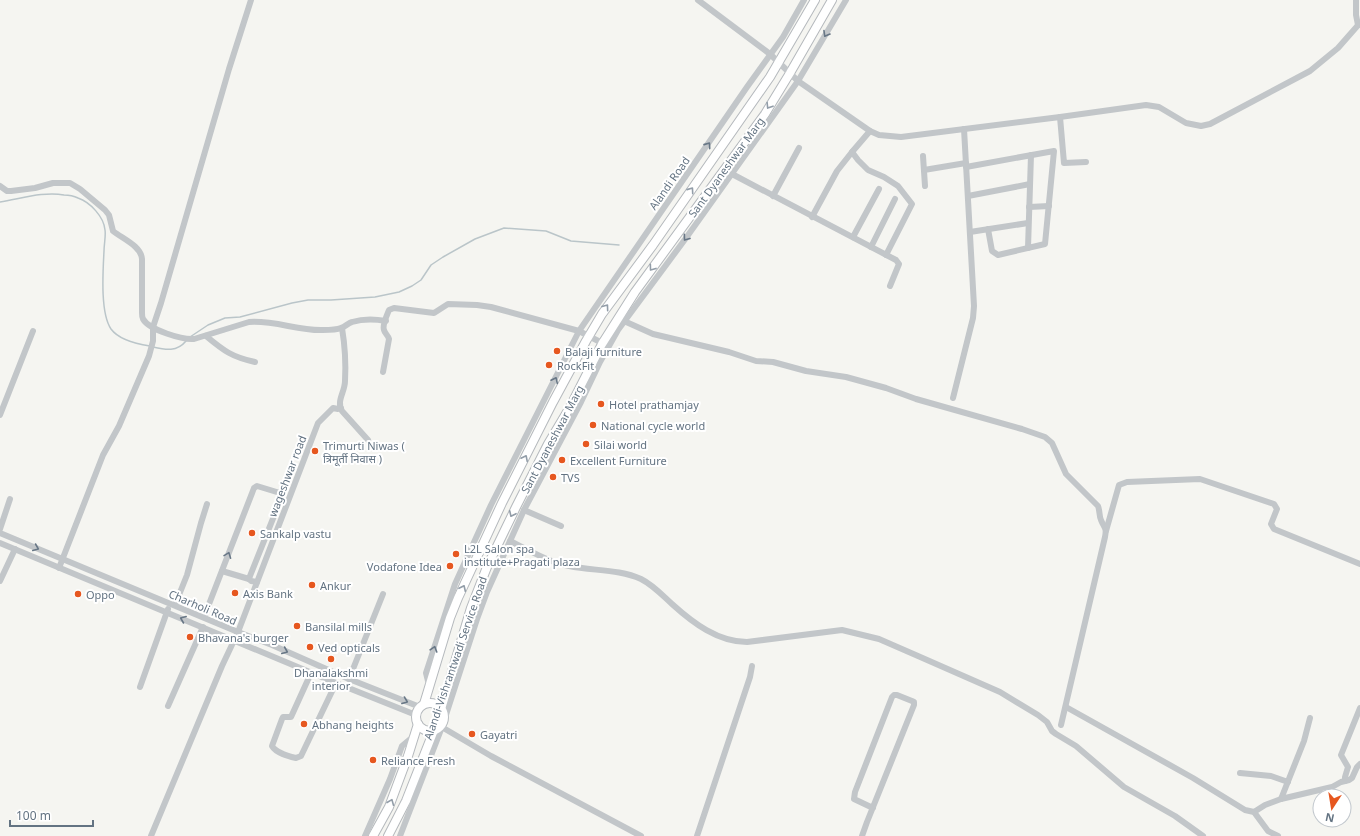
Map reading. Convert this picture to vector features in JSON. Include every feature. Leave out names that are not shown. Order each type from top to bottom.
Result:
[{"type":"main road","name":"Sant Dyaneshwar Marg","points":[[416,715],[422,706],[450,618],[484,540],[553,402],[587,338],[602,314],[770,77],[815,0]]},
{"type":"main road","name":"Sant Dyaneshwar Marg","points":[[439,727],[443,717],[441,709],[471,608],[487,567],[548,444],[635,292],[765,114],[832,0]]},
{"type":"main road","points":[[422,706],[433,704],[441,709]]},
{"type":"main road","points":[[372,836],[389,807],[418,724],[416,715]]},
{"type":"main road","points":[[418,724],[425,730],[439,727]]},
{"type":"main road","points":[[388,836],[406,801],[439,727]]},
{"type":"street","points":[[59,568],[103,455],[119,426],[150,356],[153,341],[153,327],[229,69],[251,0]]},
{"type":"street","points":[[698,0],[770,54],[798,81],[870,131],[879,135],[901,137],[1146,105],[1159,107],[1186,123],[1206,126],[1293,82],[1310,71],[1338,48],[1359,24],[1356,15],[1356,0]]},
{"type":"street","name":"Alandi Road","points":[[585,323],[783,37],[804,0]]},
{"type":"street","points":[[798,81],[846,0]]},
{"type":"street","name":"Alandi-Vishrantwadi Service Road","points":[[400,836],[477,619],[524,510],[581,402],[600,362],[606,345],[732,174],[798,81]]},
{"type":"street","points":[[1060,117],[1064,163],[1086,162]]},
{"type":"street","points":[[953,398],[973,318],[974,306],[964,129]]},
{"type":"street","points":[[812,216],[837,171],[870,131]]},
{"type":"street","points":[[774,196],[799,148]]},
{"type":"street","points":[[924,170],[1054,151],[1045,244],[1002,254],[994,253],[992,251],[988,229]]},
{"type":"street","points":[[852,152],[868,170],[884,177],[898,186],[912,204],[886,254]]},
{"type":"street","points":[[1028,248],[1031,155]]},
{"type":"street","points":[[923,156],[925,186]]},
{"type":"street","points":[[732,174],[896,260],[899,264],[890,286]]},
{"type":"street","points":[[0,186],[11,192],[53,183],[70,183],[80,189],[100,206],[109,215],[113,231],[141,252],[142,313],[144,319],[153,327],[171,335],[188,339],[206,336],[237,326],[256,322],[275,323],[314,330],[334,330],[342,328],[351,322],[360,320],[386,321]]},
{"type":"street","points":[[968,196],[1030,184]]},
{"type":"street","points":[[853,238],[879,189]]},
{"type":"street","points":[[871,247],[895,199]]},
{"type":"street","points":[[1029,207],[1049,206]]},
{"type":"street","points":[[970,232],[1028,223]]},
{"type":"street","points":[[382,372],[389,340],[389,337],[384,329],[390,309],[434,313],[446,305],[464,304],[492,307],[579,331],[587,338],[606,345]]},
{"type":"street","points":[[624,322],[653,334],[729,352],[756,361],[773,362],[806,372],[846,377],[1045,437],[1052,443],[1066,474],[1098,506],[1100,510],[1100,519],[1106,528],[1106,532]]},
{"type":"street","name":"Alandi-Vishrantwadi Service Road","points":[[429,686],[426,673],[455,584],[491,506],[579,331],[585,323]]},
{"type":"street","points":[[342,328],[346,357],[345,381],[339,403],[341,408],[368,440]]},
{"type":"street","points":[[0,415],[33,331]]},
{"type":"street","points":[[206,336],[233,356],[254,362]]},
{"type":"street","name":"wageshwar road","points":[[151,836],[222,666],[238,632],[318,423],[333,408],[341,408]]},
{"type":"street","points":[[1061,725],[1106,532],[1119,486],[1127,482],[1200,479],[1274,504],[1277,509],[1271,524],[1274,529],[1360,564]]},
{"type":"street","points":[[204,617],[254,488],[257,486],[280,493],[282,496],[249,579]]},
{"type":"street","points":[[0,529],[10,499]]},
{"type":"street","points":[[140,687],[166,612],[172,604],[187,575],[207,504]]},
{"type":"street","points":[[524,510],[561,526]]},
{"type":"street","name":"Charholi Road","points":[[0,532],[279,648],[378,691],[422,706]]},
{"type":"street","points":[[510,541],[562,564],[620,572],[642,579],[698,624],[716,636],[736,642],[747,642],[842,630],[868,636],[912,653],[1000,692],[1044,719],[1056,734],[1076,746],[1127,789],[1169,812],[1203,836]]},
{"type":"street","name":"Charholi Road","points":[[0,543],[311,673],[416,715]]},
{"type":"street","points":[[0,580],[15,549]]},
{"type":"street","points":[[222,571],[257,582]]},
{"type":"street","points":[[349,679],[382,594]]},
{"type":"street","points":[[168,706],[203,627]]},
{"type":"street","points":[[697,836],[750,677],[752,666]]},
{"type":"street","points":[[311,673],[291,717],[282,718],[272,746],[274,750],[296,758],[301,756],[336,683]]},
{"type":"street","points":[[374,699],[378,691]]},
{"type":"street","points":[[862,836],[914,705],[914,702],[897,695],[892,697],[854,796],[857,801],[873,808]]},
{"type":"street","points":[[1066,707],[1193,778],[1245,810],[1254,812],[1266,828],[1274,835]]},
{"type":"street","points":[[1345,781],[1348,767],[1341,755],[1360,708]]},
{"type":"street","points":[[1281,799],[1304,741],[1310,718]]},
{"type":"street","points":[[439,727],[641,836]]},
{"type":"street","name":"Alandi-Vishrantwadi Service Road","points":[[365,836],[390,779],[402,746],[414,736]]},
{"type":"street","points":[[1254,812],[1265,805],[1281,799],[1332,787],[1337,783],[1352,778],[1360,764]]},
{"type":"street","points":[[1240,773],[1271,776],[1288,782]]},
{"type":"waterway","points":[[0,202],[40,195],[56,194],[69,195],[83,200],[92,206],[102,220],[105,230],[103,292],[105,313],[108,322],[114,333],[123,339],[150,346]]},
{"type":"waterway","points":[[190,337],[208,325],[225,318],[240,317],[292,303],[308,300],[375,297],[399,292],[421,280],[431,265],[443,257],[475,239],[504,228],[546,231],[571,241],[619,245]]},
{"type":"waterway","points":[[153,347],[175,349],[183,345],[186,341]]},
{"type":"place","name":"Balaji furniture","points":[[557,351]]},
{"type":"place","name":"RockFit","points":[[549,365]]},
{"type":"place","name":"Hotel prathamjay","points":[[601,404]]},
{"type":"place","name":"National cycle world","points":[[593,425]]},
{"type":"place","name":"Silai world","points":[[586,444]]},
{"type":"place","name":"Trimurti Niwas ( त्रिमूर्ती निवास )","points":[[315,451]]},
{"type":"place","name":"Excellent Furniture","points":[[562,460]]},
{"type":"place","name":"TVS","points":[[553,477]]},
{"type":"place","name":"Sankalp vastu","points":[[252,533]]},
{"type":"place","name":"L2L Salon spa institute+Pragati plaza","points":[[456,554]]},
{"type":"place","name":"Vodafone Idea","points":[[450,566]]},
{"type":"place","name":"Ankur","points":[[312,585]]},
{"type":"place","name":"Axis Bank","points":[[235,593]]},
{"type":"place","name":"Oppo","points":[[78,594]]},
{"type":"place","name":"Bansilal mills","points":[[297,626]]},
{"type":"place","name":"Bhavana's burger","points":[[190,637]]},
{"type":"place","name":"Ved opticals","points":[[310,647]]},
{"type":"place","name":"Dhanalakshmi interior","points":[[331,659]]},
{"type":"place","name":"Abhang heights","points":[[304,724]]},
{"type":"place","name":"Gayatri","points":[[472,734]]},
{"type":"place","name":"Reliance Fresh","points":[[373,760]]}]
